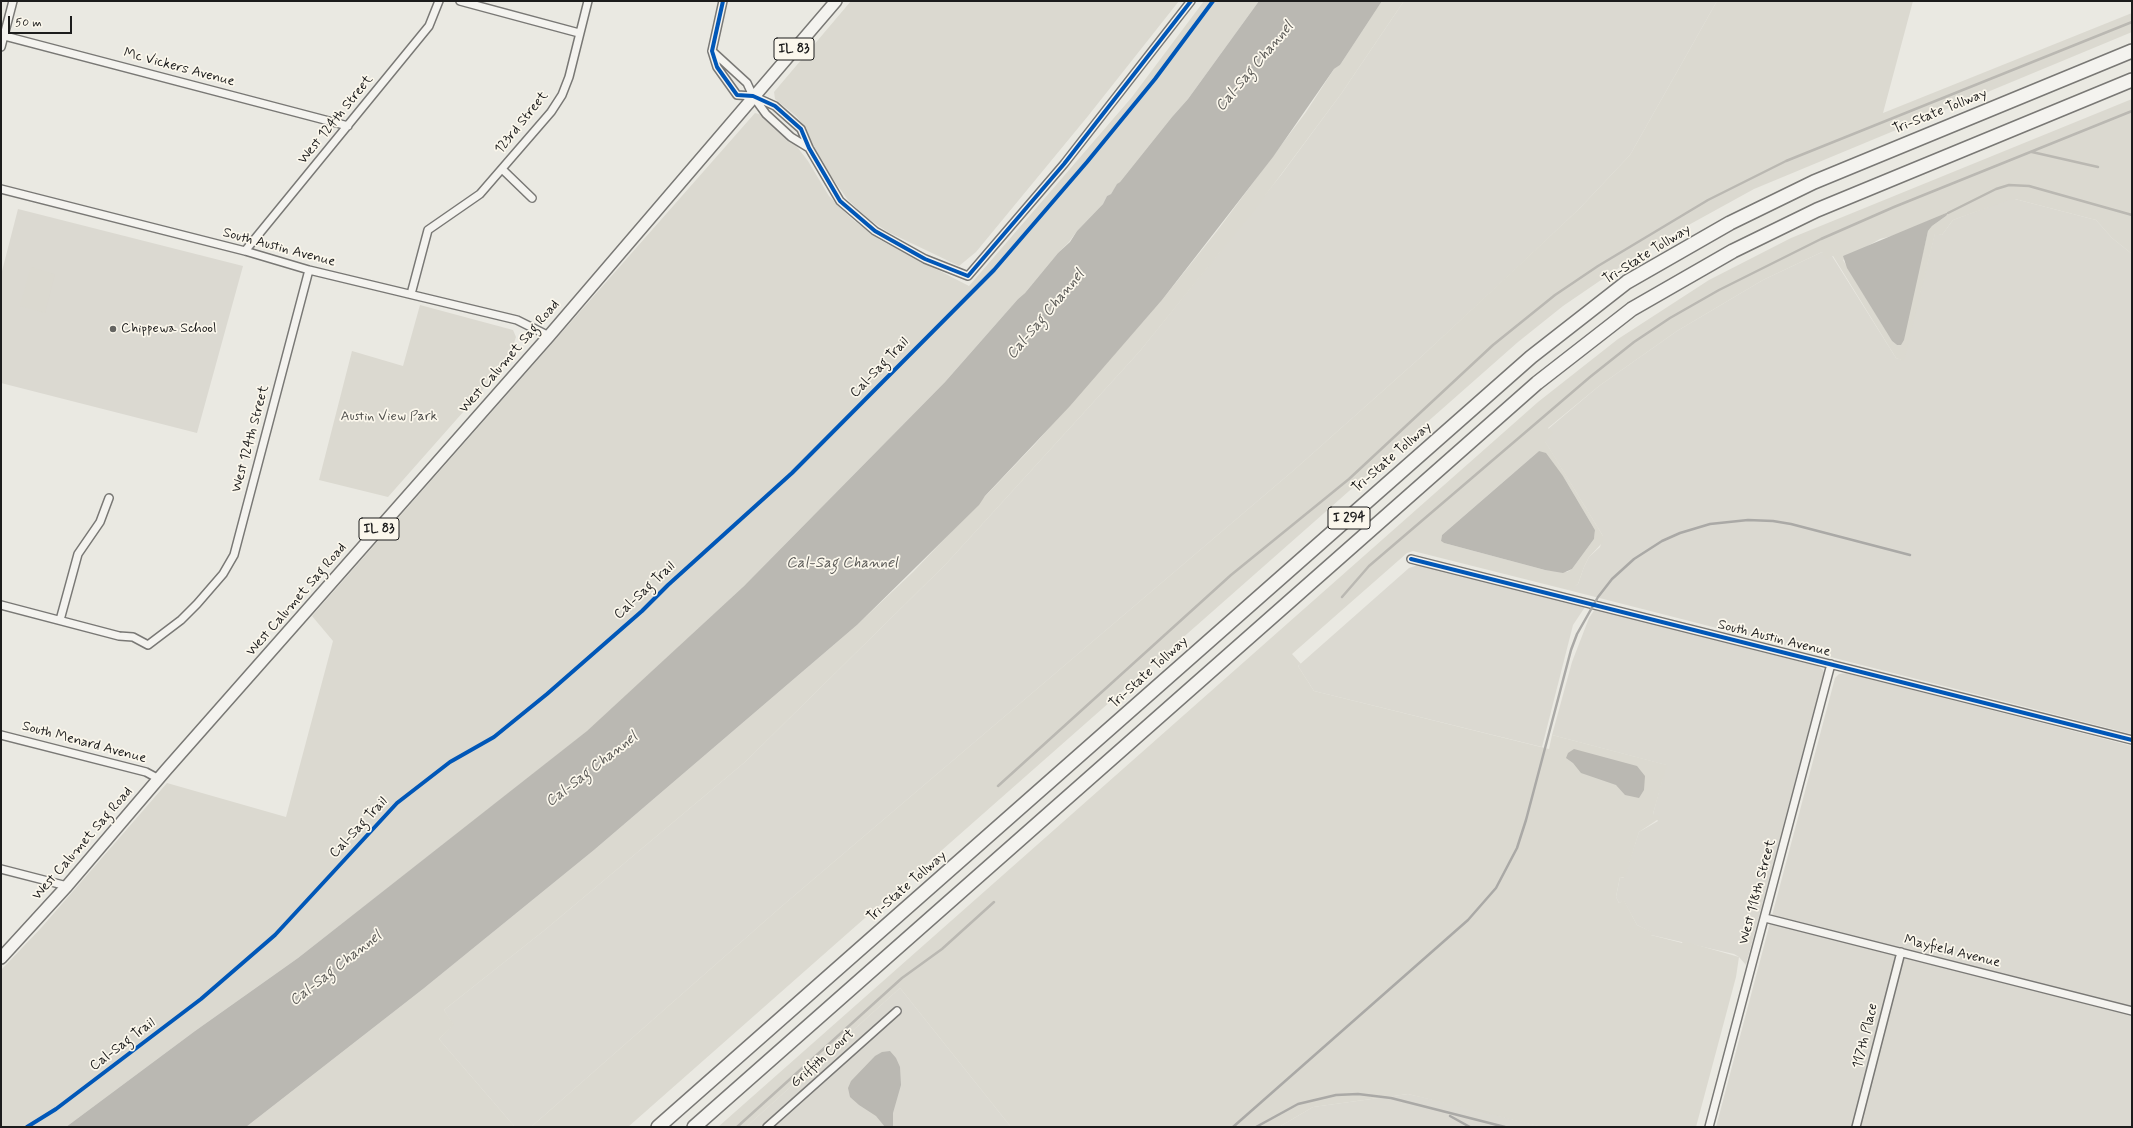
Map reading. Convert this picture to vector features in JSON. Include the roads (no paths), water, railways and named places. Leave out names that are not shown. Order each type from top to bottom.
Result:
[{"type":"highway","name":"Tri-State Tollway","points":[[658,1127],[1531,357],[1627,282],[1730,223],[1814,182],[2132,51]]},
{"type":"highway","name":"I 294","points":[[694,1127],[1537,383],[1632,309],[1733,252],[1816,210],[2132,80]]},
{"type":"main road","name":"IL 83","points":[[753,96],[836,1]]},
{"type":"main road","name":"West Calumet Sag Road","points":[[1,958],[67,886],[159,779],[549,336],[753,96]]},
{"type":"street","points":[[1,47],[2,35],[13,1]]},
{"type":"street","name":"West 124th Street","points":[[245,251],[429,26],[439,1]]},
{"type":"street","points":[[460,1],[579,33]]},
{"type":"street","name":"123rd Street","points":[[411,294],[428,230],[480,194],[551,112],[562,94],[569,77],[588,1]]},
{"type":"street","points":[[723,1],[712,51],[717,67],[737,95],[753,96],[775,106],[788,116],[801,129],[809,148],[840,201],[875,231],[926,259],[968,276],[1064,164],[1191,1]]},
{"type":"street","name":"Mc Vickers Avenue","points":[[2,35],[348,126]]},
{"type":"street","points":[[712,51],[747,82],[753,96],[766,114],[791,137],[809,148]]},
{"type":"street","name":"123rd Street","points":[[502,169],[532,198]]},
{"type":"street","name":"South Austin Avenue","points":[[1,189],[245,251],[309,270],[517,320],[549,336]]},
{"type":"street","name":"West 124th Street","points":[[60,620],[119,636],[133,637],[148,644],[181,620],[223,574],[234,555],[309,270]]},
{"type":"street","points":[[1,605],[60,620],[78,554],[100,522],[109,498]]},
{"type":"street","name":"South Austin Avenue","points":[[1411,558],[2132,740]]},
{"type":"street","name":"West 118th Street","points":[[1709,1127],[1831,664]]},
{"type":"street","name":"South Menard Avenue","points":[[1,735],[146,772],[159,779]]},
{"type":"street","points":[[1,869],[67,886]]},
{"type":"street","name":"Mayfield Avenue","points":[[1765,918],[2132,1011]]},
{"type":"street","name":"117th Place","points":[[1856,1127],[1901,952]]},
{"type":"street","name":"Griffith Court","points":[[767,1127],[897,1011]]},
{"type":"water","name":"Cal-Sag Channel","points":[[1259,1],[1382,1],[1340,65],[1334,69],[1273,157],[1162,300],[1070,406],[985,496],[979,505],[857,625],[594,850],[423,989],[246,1127],[66,1127],[195,1031],[298,958],[587,731],[744,586],[945,382],[1025,293],[1058,253],[1070,242],[1077,231],[1103,204],[1107,196],[1111,194],[1117,184],[1188,99]]},
{"type":"water","points":[[1948,213],[1946,216],[1932,226],[1928,231],[1904,340],[1901,345],[1897,345],[1892,341],[1847,268],[1843,256]]},
{"type":"water","points":[[1539,451],[1546,453],[1563,476],[1595,530],[1594,539],[1572,569],[1563,573],[1545,570],[1441,541],[1442,535]]},
{"type":"water","points":[[1574,749],[1637,766],[1645,776],[1644,790],[1639,798],[1625,795],[1616,785],[1581,773],[1573,763],[1566,758],[1568,753]]},
{"type":"water","points":[[890,1051],[896,1058],[900,1067],[901,1085],[893,1113],[893,1127],[885,1127],[876,1116],[850,1097],[848,1088],[851,1081],[875,1056],[882,1052]]},
{"type":"waterway","points":[[998,786],[1231,575],[1349,479],[1493,345],[1555,295],[1598,266],[1708,200],[1786,161],[2132,22]]},
{"type":"waterway","points":[[1342,597],[1369,566],[1590,377],[1634,342],[1670,318],[1719,290],[1821,239],[1894,207],[2132,111]]},
{"type":"waterway","points":[[2032,152],[2098,167]]},
{"type":"waterway","points":[[1948,213],[1996,189],[2009,185],[2029,186],[2132,215]]},
{"type":"waterway","points":[[737,1127],[902,978],[942,949],[994,902]]},
{"type":"railway","points":[[1233,1127],[1468,920],[1496,888],[1517,848],[1526,820],[1571,650],[1577,634],[1598,597],[1612,579],[1634,559],[1662,541],[1680,533],[1710,524],[1748,520],[1773,521],[1791,524],[1910,555]]},
{"type":"railway","points":[[1256,1127],[1298,1104],[1336,1095],[1358,1094],[1391,1098],[1505,1127]]},
{"type":"railway","points":[[1450,1116],[1470,1127]]},
{"type":"place","name":"Chippewa School","points":[[113,329]]},
{"type":"park label","name":"Austin View Park","points":[[389,417]]}]
